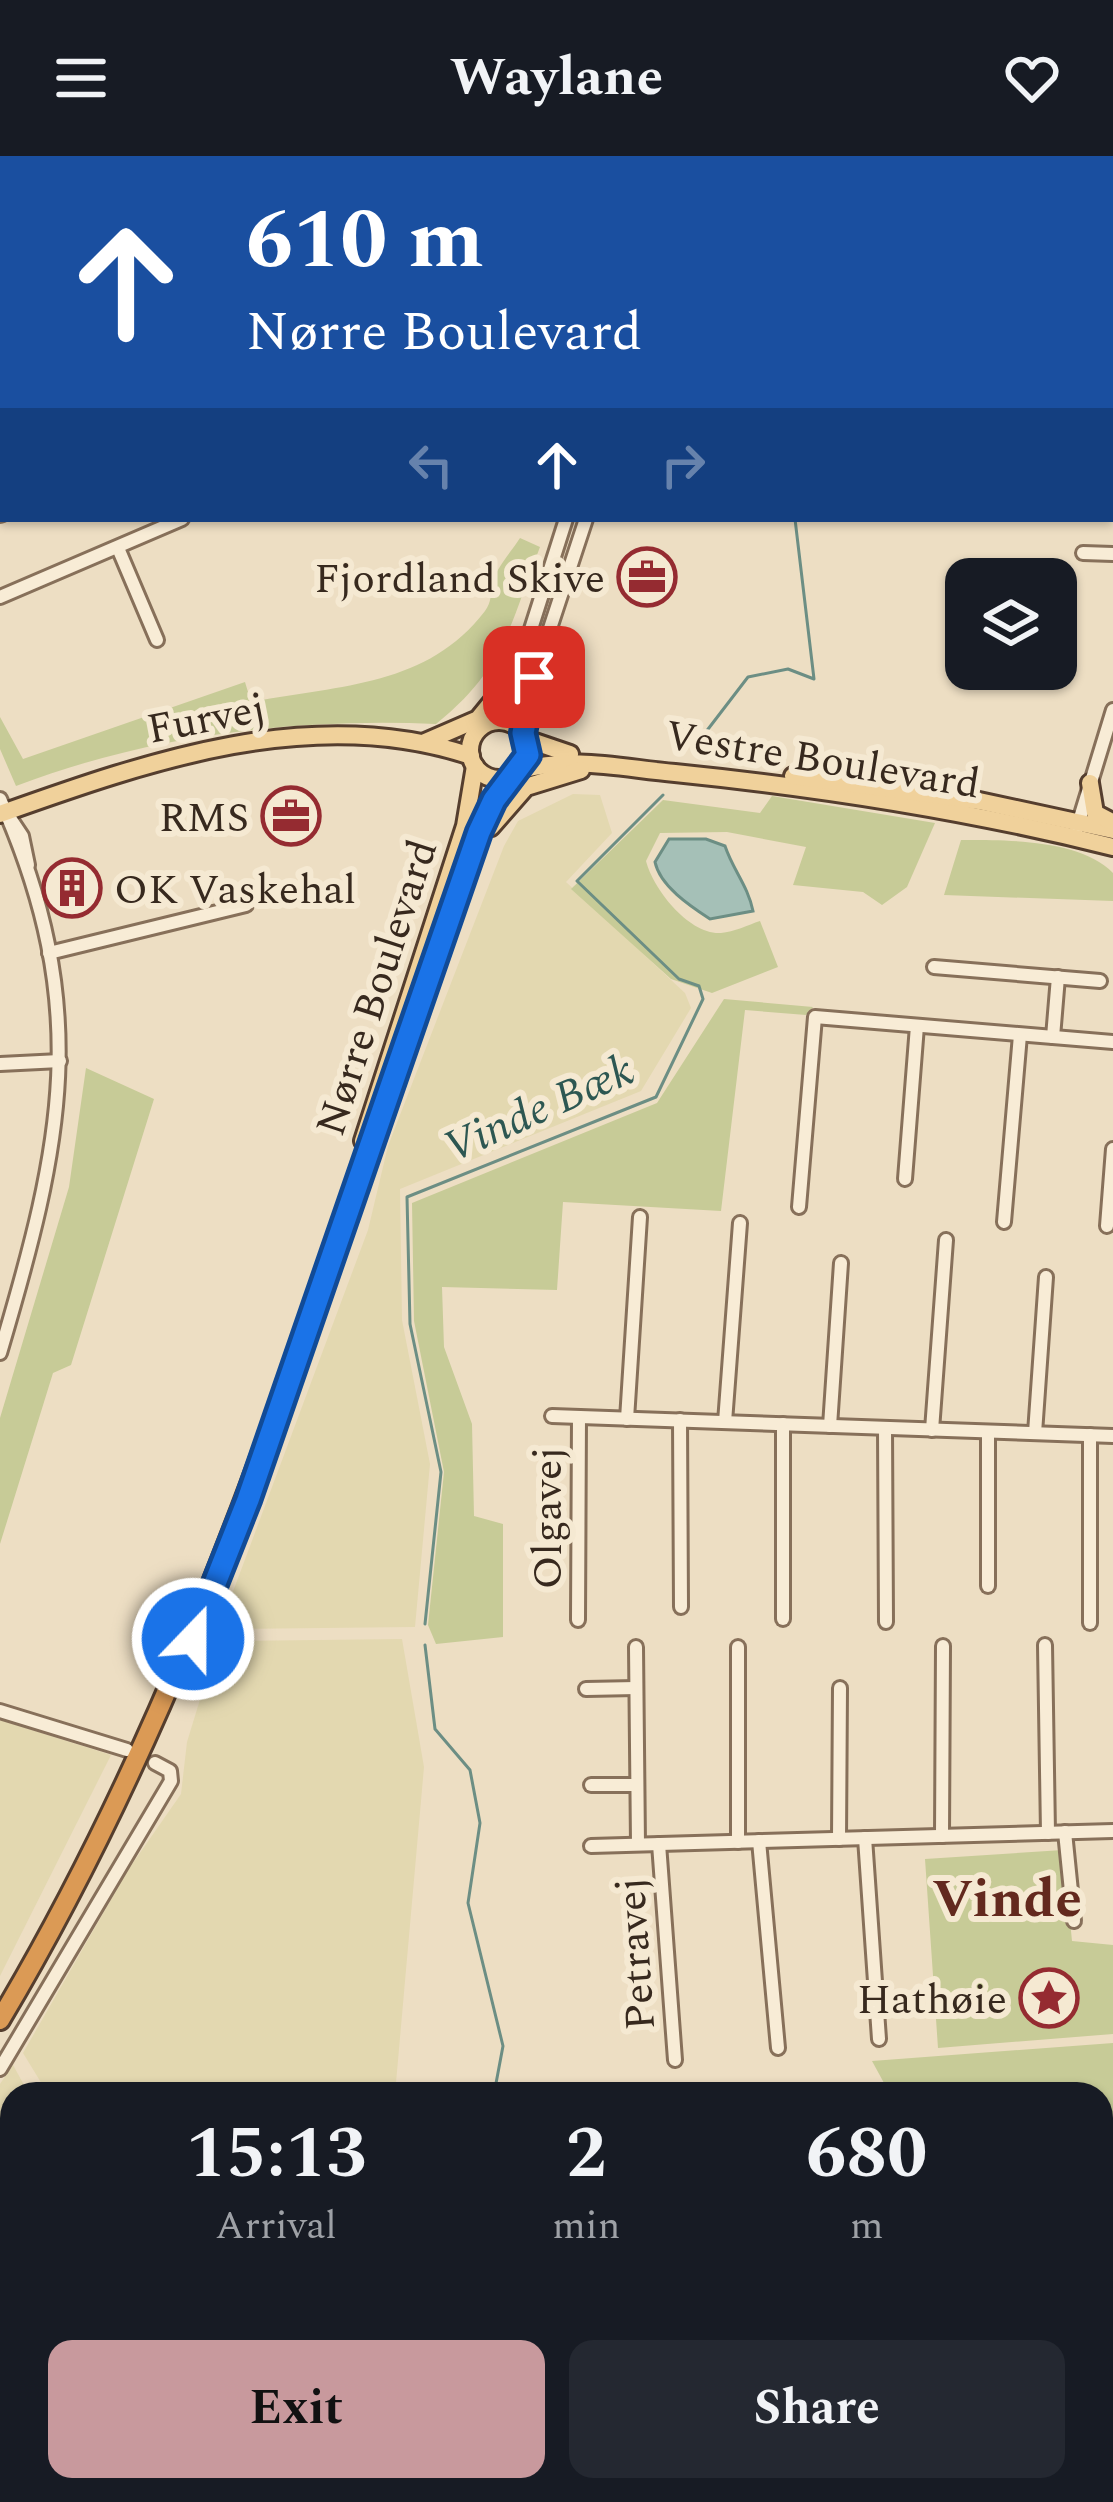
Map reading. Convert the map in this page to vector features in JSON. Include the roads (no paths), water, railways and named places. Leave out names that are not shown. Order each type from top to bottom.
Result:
[{"type":"highway","name":"Nørre Boulevard","points":[[0,2020],[97,1847],[179,1674],[248,1500],[341,1229]]},
{"type":"main road","points":[[429,742],[478,719],[518,670]]},
{"type":"main road","points":[[502,721],[525,736],[528,755],[516,773],[488,776],[473,761],[483,727],[502,721]]},
{"type":"main road","name":"Furvej","points":[[2,808],[147,763],[234,744],[308,737],[429,742],[483,727]]},
{"type":"main road","name":"Vestre Boulevard","points":[[525,736],[568,754],[889,788],[1077,830],[1113,850]]},
{"type":"main road","name":"Furvej","points":[[429,742],[473,761]]},
{"type":"main road","name":"Vestre Boulevard","points":[[516,773],[580,760],[768,783],[1040,830],[1113,826]]},
{"type":"main road","name":"Nørre Boulevard","points":[[341,1229],[386,1064],[465,826],[473,761]]},
{"type":"main road","points":[[441,945],[488,833],[526,788],[573,771],[666,772]]},
{"type":"main road","name":"Nørre Boulevard","points":[[341,1229],[486,815],[516,773]]},
{"type":"main road","points":[[1090,783],[1095,813],[1113,826]]},
{"type":"main road","points":[[1040,830],[1113,850]]},
{"type":"street","points":[[0,580],[3,596],[175,522]]},
{"type":"street","points":[[483,727],[518,670],[565,522]]},
{"type":"street","points":[[525,736],[534,677],[585,522]]},
{"type":"street","points":[[118,548],[157,640]]},
{"type":"street","points":[[1083,553],[1113,554]]},
{"type":"street","points":[[1077,830],[1113,710]]},
{"type":"street","points":[[0,1353],[52,1161],[60,1061],[49,953],[28,870],[2,808]]},
{"type":"street","points":[[49,953],[246,905]]},
{"type":"street","points":[[934,967],[1100,981]]},
{"type":"street","points":[[1053,1037],[1058,977]]},
{"type":"street","points":[[800,1207],[815,1017],[1113,1042]]},
{"type":"street","points":[[905,1179],[917,1026]]},
{"type":"street","points":[[1004,1222],[1020,1034]]},
{"type":"street","points":[[0,1064],[60,1061]]},
{"type":"street","points":[[1107,1226],[1113,1150]]},
{"type":"street","name":"Olgavej","points":[[627,1418],[640,1217]]},
{"type":"street","points":[[725,1422],[740,1223]]},
{"type":"street","points":[[932,1430],[946,1240]]},
{"type":"street","points":[[830,1426],[841,1263]]},
{"type":"street","points":[[1035,1433],[1046,1277]]},
{"type":"street","name":"Olgavej","points":[[552,1416],[1113,1436]]},
{"type":"street","name":"Olgavej","points":[[578,1620],[579,1417]]},
{"type":"street","points":[[680,1420],[680,1607]]},
{"type":"street","points":[[783,1424],[783,1619]]},
{"type":"street","points":[[885,1428],[886,1622]]},
{"type":"street","points":[[988,1432],[988,1586]]},
{"type":"street","points":[[1090,1436],[1090,1623]]},
{"type":"street","points":[[1045,1645],[1048,1833]]},
{"type":"street","points":[[942,1836],[943,1646]]},
{"type":"street","name":"Petravej","points":[[636,1647],[638,1844]]},
{"type":"street","points":[[738,1647],[738,1842]]},
{"type":"street","points":[[586,1689],[636,1688]]},
{"type":"street","points":[[839,1839],[840,1688]]},
{"type":"street","points":[[0,1711],[127,1750]]},
{"type":"street","points":[[0,2069],[170,1781],[170,1771],[155,1763]]},
{"type":"street","points":[[591,1785],[637,1785]]},
{"type":"street","name":"Petravej","points":[[591,1846],[1113,1831]]},
{"type":"street","points":[[1065,1832],[1074,1921]]},
{"type":"street","points":[[866,1838],[879,2039]]},
{"type":"street","points":[[759,1841],[778,2048]]},
{"type":"street","name":"Petravej","points":[[658,1844],[675,2060]]},
{"type":"water","points":[[669,839],[706,839],[725,846],[753,911],[710,919],[677,895],[655,862]]},
{"type":"waterway","points":[[702,737],[748,677],[788,669],[814,679],[795,522]]},
{"type":"waterway","name":"Vinde Bæk","points":[[425,1624],[441,1472],[410,1324],[407,1197],[656,1097],[703,999],[699,986],[679,979],[577,881],[663,795]]},
{"type":"waterway","name":"Vinde Bæk","points":[[425,1645],[435,1729],[470,1770],[480,1823],[468,1903],[503,2046],[496,2082]]},
{"type":"place","name":"Fjordland Skive","points":[[647,577]]},
{"type":"place","name":"RMS","points":[[291,816]]},
{"type":"place","name":"OK Vaskehal","points":[[72,888]]},
{"type":"place","name":"Hathøie","points":[[1049,1998]]},
{"type":"district","name":"Vinde","points":[[1007,1897]]}]
